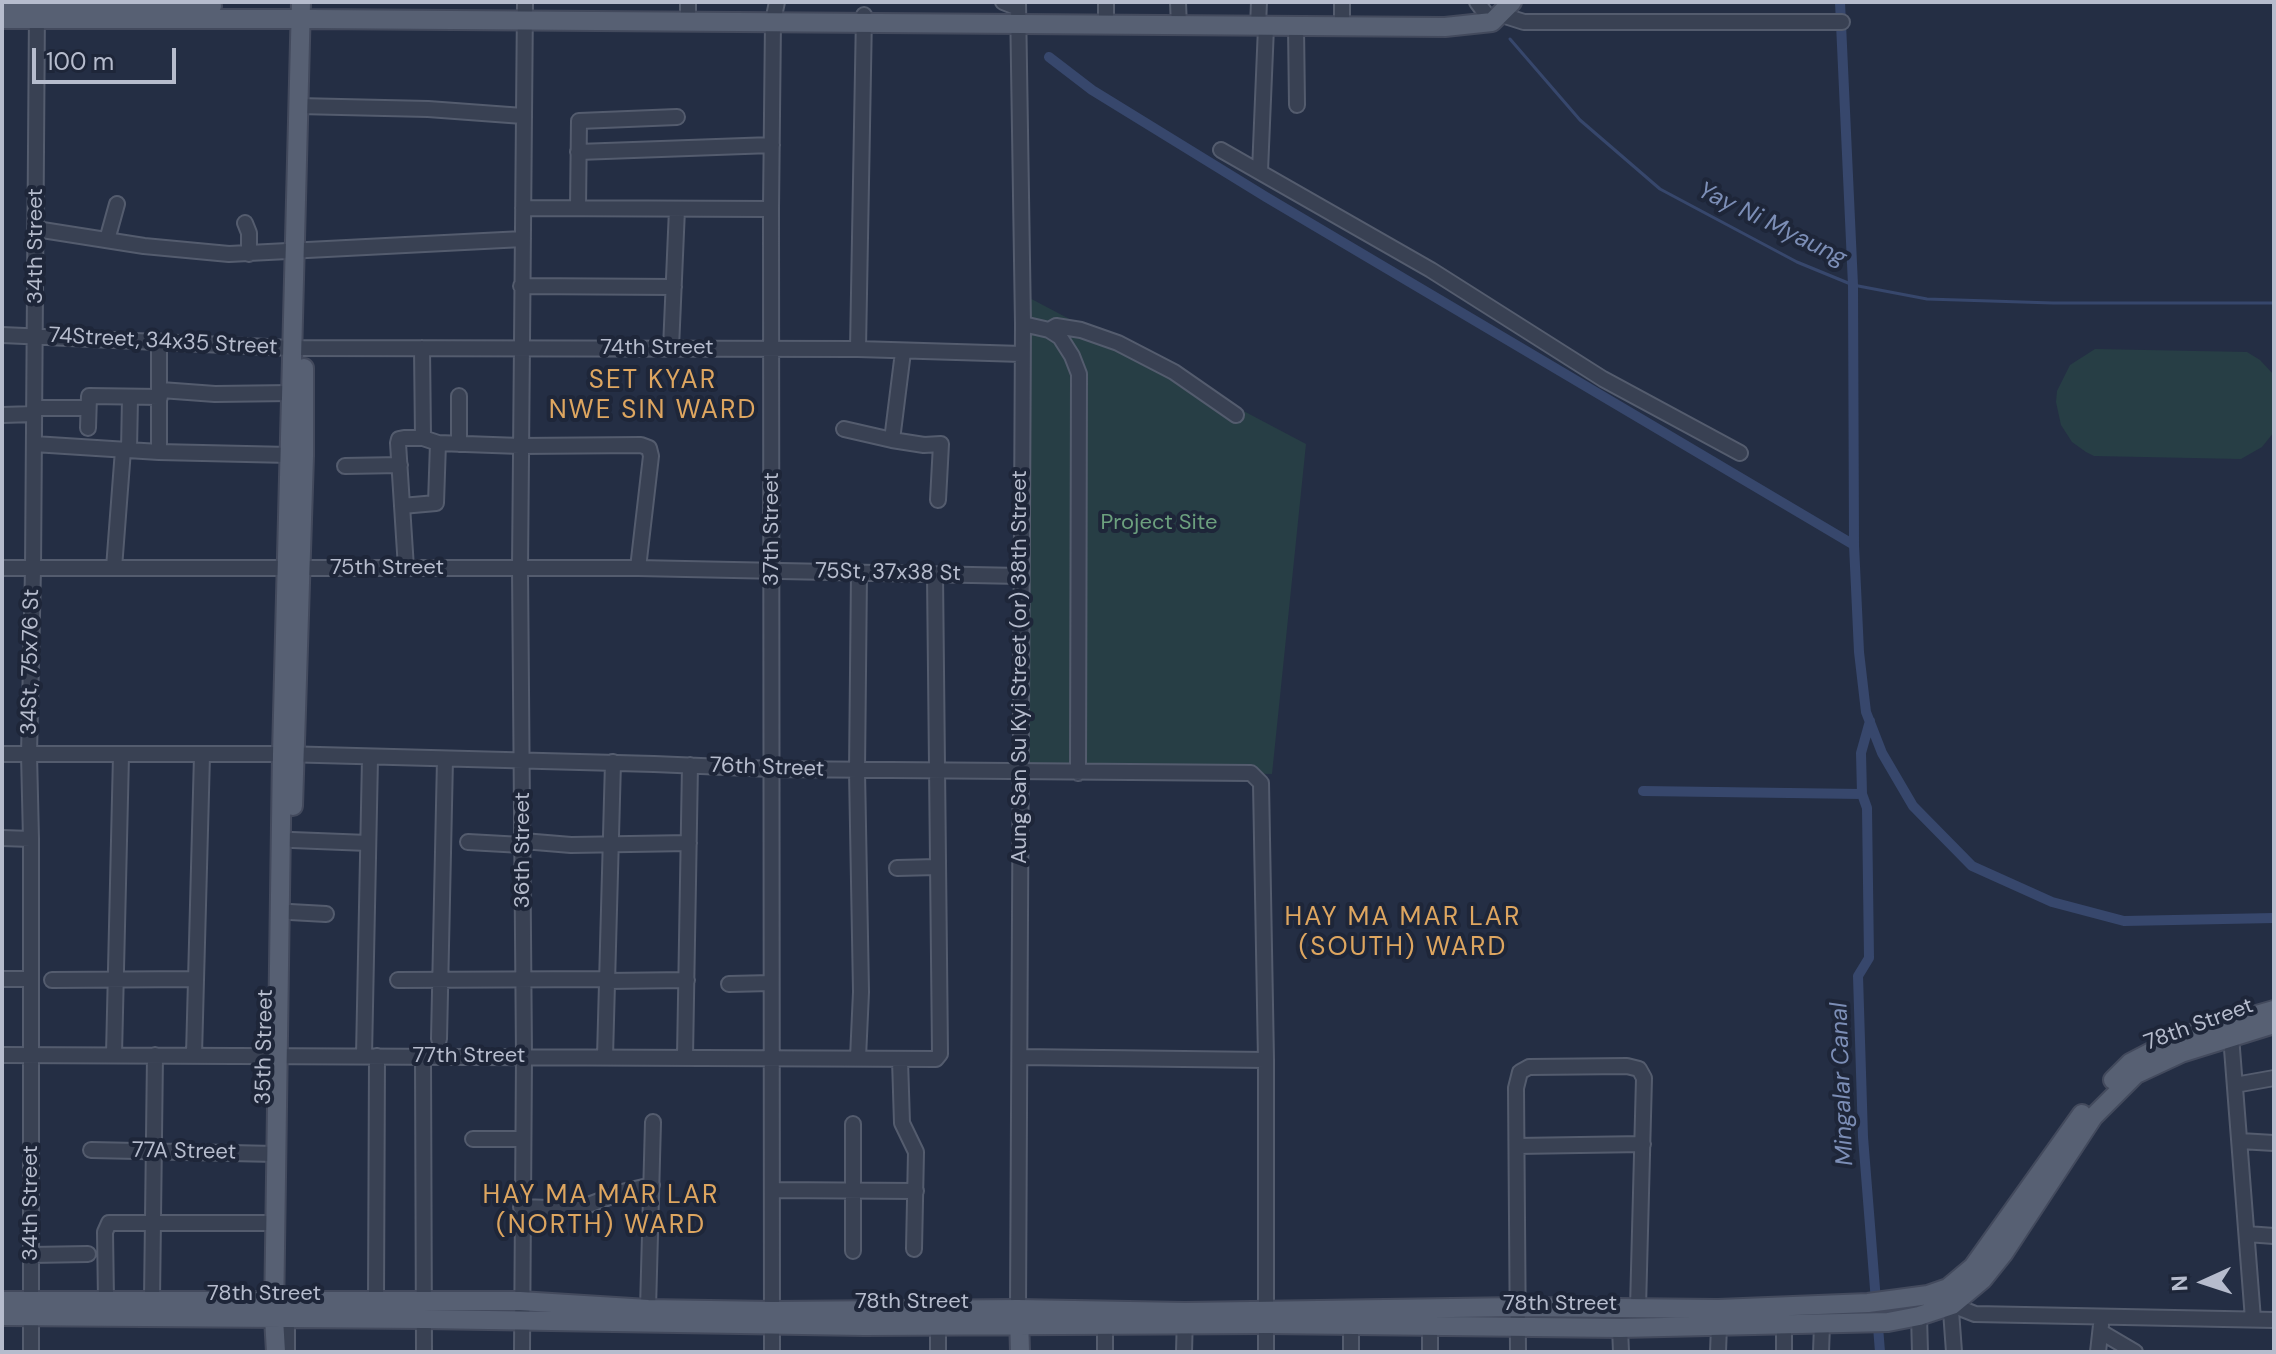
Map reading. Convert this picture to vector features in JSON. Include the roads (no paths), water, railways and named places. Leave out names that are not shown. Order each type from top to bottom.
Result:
[{"type":"main road","points":[[2,6],[37,9],[776,12],[864,19],[1015,10],[1260,17],[1342,15],[1377,21],[1445,21],[1496,10]]},
{"type":"main road","points":[[2,19],[37,9]]},
{"type":"main road","points":[[289,754],[306,9]]},
{"type":"main road","points":[[1260,17],[1296,27],[1342,15]]},
{"type":"main road","points":[[296,483],[290,455],[291,393],[297,348]]},
{"type":"main road","name":"35th Street","points":[[278,1312],[276,1154],[290,912],[292,840],[289,754]]},
{"type":"main road","name":"35th Street","points":[[277,1349],[289,754]]},
{"type":"main road","name":"78th Street","points":[[1950,1297],[2092,1101],[2130,1063],[2180,1037],[2274,1010]]},
{"type":"main road","name":"78th Street","points":[[1351,1317],[1430,1327],[1620,1328],[1879,1323],[1919,1316],[1983,1279],[1997,1263],[2093,1117],[2136,1074],[2181,1053],[2274,1024]]},
{"type":"main road","name":"78th Street","points":[[2,1316],[32,1308],[106,1300],[152,1300],[278,1312],[376,1301],[425,1311],[612,1324],[772,1317],[1351,1317],[1430,1308],[1718,1309],[1877,1302],[1928,1295],[1950,1297]]},
{"type":"main road","name":"78th Street","points":[[2,1301],[32,1308],[278,1312],[425,1311],[520,1301],[938,1326],[1019,1317]]},
{"type":"main road","points":[[1019,1317],[1020,1352]]},
{"type":"street","name":"34th Street","points":[[33,569],[37,9]]},
{"type":"street","name":"36th Street","points":[[522,1352],[524,1057],[520,446],[525,10]]},
{"type":"street","name":"Aung San Su Kyi Street (or) 38th Street","points":[[1015,10],[1023,324],[1012,576],[1020,770],[1019,1317]]},
{"type":"street","points":[[1496,10],[1524,22],[1838,22]]},
{"type":"street","name":"37th Street","points":[[772,1317],[771,209],[776,12]]},
{"type":"street","points":[[1260,17],[1260,171]]},
{"type":"street","points":[[858,349],[864,19]]},
{"type":"street","points":[[1296,27],[1297,105]]},
{"type":"street","points":[[303,107],[428,109],[523,116]]},
{"type":"street","points":[[578,208],[577,123],[581,120],[677,117]]},
{"type":"street","points":[[578,152],[772,145]]},
{"type":"street","points":[[1221,150],[1515,322],[1603,379],[1740,453]]},
{"type":"street","points":[[107,240],[117,204]]},
{"type":"street","points":[[523,208],[771,209]]},
{"type":"street","points":[[671,348],[677,209]]},
{"type":"street","points":[[245,223],[249,233],[249,254]]},
{"type":"street","points":[[36,229],[198,252],[249,254],[523,239]]},
{"type":"street","points":[[521,286],[674,287]]},
{"type":"street","points":[[1023,324],[1049,330],[1060,337],[1079,374],[1078,773]]},
{"type":"street","points":[[1049,330],[1056,326],[1081,330],[1118,343],[1174,372],[1236,415]]},
{"type":"street","name":"74Street, 34x35 Street","points":[[2,335],[297,348]]},
{"type":"street","points":[[159,341],[159,452]]},
{"type":"street","name":"74th Street","points":[[297,348],[858,349],[1022,354]]},
{"type":"street","points":[[422,348],[423,438]]},
{"type":"street","points":[[892,440],[903,352]]},
{"type":"street","points":[[88,428],[89,396],[93,394],[130,398],[160,394],[291,393]]},
{"type":"street","points":[[459,396],[459,444]]},
{"type":"street","points":[[114,568],[130,398]]},
{"type":"street","points":[[2,415],[88,408]]},
{"type":"street","points":[[844,429],[924,445],[941,444],[938,500]]},
{"type":"street","points":[[406,568],[399,439],[423,438],[438,443],[459,444],[628,444],[649,448],[651,456],[638,568]]},
{"type":"street","points":[[402,506],[436,503],[438,443]]},
{"type":"street","points":[[34,444],[159,452],[290,455]]},
{"type":"street","points":[[345,466],[400,465]]},
{"type":"street","name":"75th Street","points":[[2,568],[638,568],[772,571]]},
{"type":"street","name":"34St, 75x76 St","points":[[31,839],[29,754],[33,569]]},
{"type":"street","name":"75St, 37x38 St","points":[[772,571],[1012,576]]},
{"type":"street","points":[[858,1058],[861,992],[857,771],[859,573]]},
{"type":"street","points":[[897,868],[937,867],[935,575]]},
{"type":"street","points":[[2,754],[29,754]]},
{"type":"street","name":"76th Street","points":[[29,754],[289,754],[857,771],[1251,773],[1261,783],[1266,1060]]},
{"type":"street","points":[[114,1055],[121,755]]},
{"type":"street","points":[[194,1055],[202,755]]},
{"type":"street","points":[[370,758],[368,843],[376,1301]]},
{"type":"street","points":[[439,1039],[445,759]]},
{"type":"street","points":[[605,1057],[613,762]]},
{"type":"street","points":[[685,1057],[690,765]]},
{"type":"street","points":[[2,838],[31,839]]},
{"type":"street","name":"34th Street","points":[[31,839],[31,1352]]},
{"type":"street","points":[[292,840],[368,843]]},
{"type":"street","points":[[468,842],[571,845],[689,843]]},
{"type":"street","name":"77th Street","points":[[2,1055],[936,1059],[940,1054],[937,867]]},
{"type":"street","points":[[290,912],[326,914]]},
{"type":"street","points":[[2,979],[30,979]]},
{"type":"street","points":[[52,980],[196,979]]},
{"type":"street","points":[[398,980],[687,980]]},
{"type":"street","points":[[729,984],[771,983]]},
{"type":"street","points":[[2231,1036],[2253,1319]]},
{"type":"street","points":[[152,1300],[155,1055]]},
{"type":"street","points":[[423,1056],[424,1352]]},
{"type":"street","points":[[1020,1057],[1266,1060],[1266,1352]]},
{"type":"street","points":[[900,1060],[901,1114],[906,1134],[916,1152],[914,1249]]},
{"type":"street","points":[[1518,1352],[1516,1088],[1520,1072],[1529,1067],[1627,1066],[1639,1069],[1644,1078],[1638,1308]]},
{"type":"street","points":[[2235,1085],[2274,1078]]},
{"type":"street","points":[[648,1309],[653,1122]]},
{"type":"street","points":[[853,1124],[853,1251]]},
{"type":"street","points":[[473,1139],[522,1139]]},
{"type":"street","points":[[2240,1141],[2274,1143]]},
{"type":"street","points":[[1517,1146],[1643,1144]]},
{"type":"street","name":"77A Street","points":[[91,1150],[276,1154]]},
{"type":"street","points":[[521,1207],[578,1209],[622,1192],[652,1185]]},
{"type":"street","points":[[772,1190],[916,1191]]},
{"type":"street","points":[[106,1300],[106,1225],[109,1223],[276,1223]]},
{"type":"street","points":[[2247,1234],[2274,1236]]},
{"type":"street","points":[[31,1255],[88,1254]]},
{"type":"street","points":[[1950,1297],[1975,1314],[2274,1320]]},
{"type":"street","points":[[1950,1297],[1954,1352]]},
{"type":"street","points":[[1430,1308],[1430,1352]]},
{"type":"street","points":[[1919,1316],[1920,1352]]},
{"type":"street","points":[[772,1317],[772,1352]]},
{"type":"street","points":[[1351,1317],[1351,1352]]},
{"type":"street","points":[[2098,1352],[2101,1317]]},
{"type":"street","points":[[1105,1352],[1106,1318]]},
{"type":"street","points":[[1184,1352],[1185,1318]]},
{"type":"street","points":[[1821,1352],[1822,1325]]},
{"type":"street","points":[[938,1326],[938,1352]]},
{"type":"street","points":[[1718,1352],[1719,1326]]},
{"type":"street","points":[[1784,1326],[1784,1352]]},
{"type":"street","points":[[1620,1328],[1621,1352]]},
{"type":"street","points":[[2101,1332],[2135,1352]]},
{"type":"waterway","points":[[1840,2],[1853,285],[1854,545],[1859,652],[1866,712],[1882,753],[1913,806],[1972,866],[2052,902],[2124,921],[2274,918]]},
{"type":"waterway","name":"Yay Ni Myaung","points":[[1510,39],[1580,120],[1660,189],[1797,262],[1853,285],[1927,299],[2053,303],[2274,303]]},
{"type":"waterway","points":[[1049,57],[1092,90],[1266,197],[1854,545]]},
{"type":"waterway","name":"Mingalar Canal","points":[[1870,721],[1861,753],[1862,794],[1867,808],[1869,958],[1858,976],[1863,1137],[1880,1352]]},
{"type":"waterway","points":[[1643,791],[1862,794]]},
{"type":"district","name":"SET KYAR NWE SIN WARD","points":[[653,396]]},
{"type":"district","name":"HAY MA MAR LAR (SOUTH) WARD","points":[[1403,933]]},
{"type":"district","name":"HAY MA MAR LAR (NORTH) WARD","points":[[601,1211]]},
{"type":"park label","name":"Project Site","points":[[1159,523]]}]
